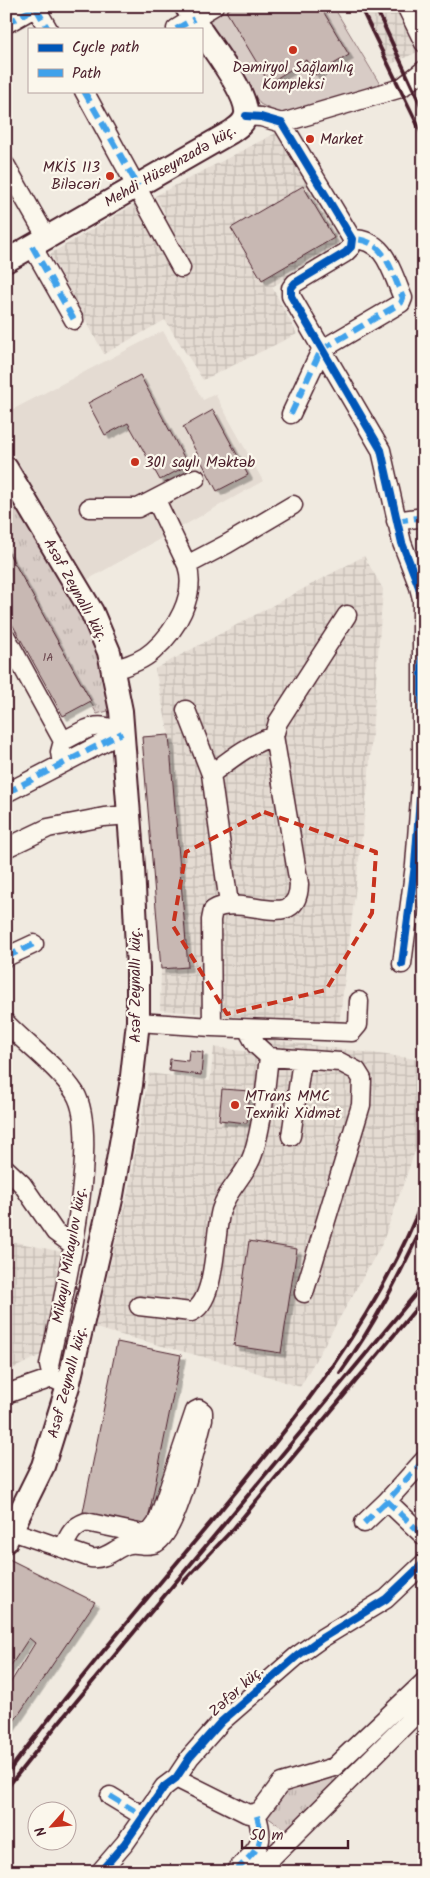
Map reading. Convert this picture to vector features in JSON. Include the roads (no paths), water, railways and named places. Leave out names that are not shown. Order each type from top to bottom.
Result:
[{"type":"main road","name":"Mehdi Hüseynzadə küç.","points":[[6,261],[238,127],[246,116],[243,98],[202,38]]},
{"type":"main road","name":"Asəf Zeynallı küç.","points":[[6,468],[92,612],[102,632],[114,670],[122,733],[138,968],[138,1022],[112,1195],[60,1382],[43,1466],[9,1536]]},
{"type":"street","points":[[192,23],[214,6]]},
{"type":"street","points":[[406,6],[424,43]]},
{"type":"street","points":[[6,24],[37,7],[48,28]]},
{"type":"street","points":[[246,116],[261,117],[282,123],[400,88],[424,70]]},
{"type":"street","points":[[85,92],[138,186],[181,268]]},
{"type":"street","points":[[282,123],[352,239],[351,247],[345,253],[295,283],[291,288],[294,305],[381,450],[396,521],[407,558],[419,586],[423,615],[422,772],[415,865],[402,964]]},
{"type":"street","points":[[6,166],[74,320]]},
{"type":"street","points":[[291,414],[321,350],[401,303],[403,298],[381,251],[374,243],[365,239],[352,239]]},
{"type":"street","points":[[90,508],[138,508],[196,478]]},
{"type":"street","points":[[114,670],[131,664],[153,651],[175,623],[186,604],[190,589],[190,575],[187,565],[156,500]]},
{"type":"street","points":[[187,565],[293,505]]},
{"type":"street","points":[[396,521],[424,517]]},
{"type":"street","points":[[212,1028],[211,920],[213,910],[221,905],[230,904],[279,911],[288,909],[298,896],[299,884],[274,736],[278,722],[347,615]]},
{"type":"street","points":[[6,637],[64,741]]},
{"type":"street","points":[[186,710],[211,774],[230,904]]},
{"type":"street","points":[[62,764],[60,752],[64,741],[97,726],[111,727],[122,733]]},
{"type":"street","points":[[6,793],[122,733]]},
{"type":"street","points":[[211,774],[256,742],[274,736]]},
{"type":"street","points":[[6,848],[48,828],[104,817],[128,815]]},
{"type":"street","points":[[6,957],[34,944]]},
{"type":"street","points":[[138,1022],[212,1028],[352,1032],[358,1026],[359,1001]]},
{"type":"street","name":"Mikayıl Mikayılov küç.","points":[[6,1022],[65,1080],[80,1104],[83,1117],[84,1148],[79,1209],[48,1365],[60,1382]]},
{"type":"street","points":[[247,1029],[256,1045],[269,1057],[340,1062],[357,1071],[362,1079],[361,1105],[304,1293]]},
{"type":"street","points":[[139,1306],[191,1312],[197,1310],[201,1304],[213,1273],[221,1210],[253,1156],[269,1057]]},
{"type":"street","points":[[291,1136],[302,1060]]},
{"type":"street","points":[[6,1168],[22,1184],[56,1232],[73,1246]]},
{"type":"street","points":[[6,1394],[60,1382]]},
{"type":"street","points":[[9,1536],[63,1548],[98,1559],[126,1545],[149,1545],[162,1538],[174,1519],[203,1419],[203,1412],[199,1409],[195,1411],[157,1523],[151,1531],[142,1534],[86,1522],[78,1525],[70,1532],[63,1548]]},
{"type":"street","points":[[364,1523],[424,1460]]},
{"type":"street","points":[[387,1501],[424,1536]]},
{"type":"street","name":"Zəfər küç.","points":[[100,1872],[164,1787],[176,1778],[190,1757],[221,1722],[322,1638],[386,1599],[424,1563]]},
{"type":"street","points":[[176,1778],[246,1813],[256,1813],[264,1807],[281,1783],[334,1767],[424,1682]]},
{"type":"street","points":[[257,1872],[424,1706]]},
{"type":"street","points":[[110,1796],[143,1816]]},
{"type":"street","points":[[235,1872],[259,1846],[262,1838],[256,1813]]},
{"type":"railway","points":[[360,6],[424,138]]},
{"type":"railway","points":[[375,6],[424,112]]},
{"type":"railway","points":[[6,1775],[83,1676],[276,1441],[333,1365],[383,1284],[405,1241],[424,1197]]},
{"type":"railway","points":[[340,1373],[364,1337],[385,1300],[424,1223]]},
{"type":"railway","points":[[6,1789],[60,1721],[424,1284]]},
{"type":"railway","points":[[183,1582],[234,1528],[424,1299]]},
{"type":"place","name":"Dəmiryol Sağlamlıq Kompleksi","points":[[293,50]]},
{"type":"place","name":"Market","points":[[310,139]]},
{"type":"place","name":"MKİS 113 Biləcəri","points":[[110,176]]},
{"type":"place","name":"301 saylı Məktəb","points":[[135,462]]},
{"type":"place","name":"MTrans MMC Texniki Xidmət","points":[[235,1105]]}]
